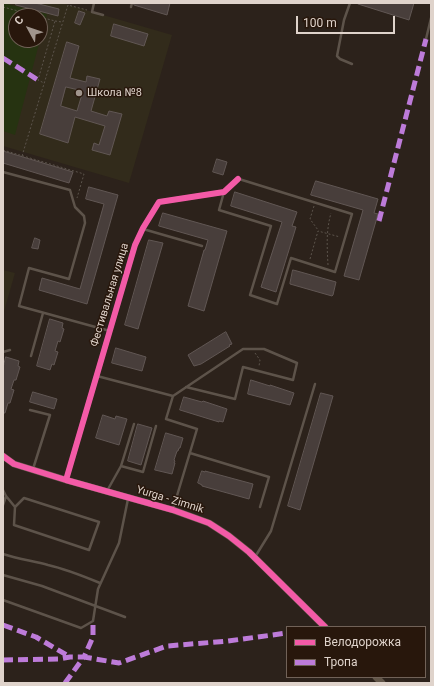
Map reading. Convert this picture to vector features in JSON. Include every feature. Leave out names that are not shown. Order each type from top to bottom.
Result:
[{"type":"street","points":[[224,192],[238,179]]},
{"type":"street","name":"Фестивальная улица","points":[[66,480],[135,245],[143,228],[159,202],[224,192]]},
{"type":"street","name":"Yurga - Zimnik","points":[[3,456],[14,464],[173,510],[209,523],[229,536],[255,558],[324,626]]},
{"type":"lane","points":[[94,3],[92,12],[103,15]]},
{"type":"lane","points":[[131,7],[132,3]]},
{"type":"lane","points":[[350,3],[344,20],[337,56],[340,59],[352,64]]},
{"type":"lane","points":[[426,39],[431,18]]},
{"type":"lane","points":[[3,172],[70,190],[74,207],[84,216],[86,223],[69,279],[29,268],[20,306],[110,331]]},
{"type":"lane","points":[[224,192],[219,210],[271,226],[250,295],[277,304],[291,258],[334,272],[352,214],[238,179]]},
{"type":"lane","points":[[143,228],[202,246]]},
{"type":"lane","points":[[31,356],[43,313]]},
{"type":"lane","points":[[173,510],[197,429],[166,419],[173,396],[186,387],[243,349],[264,348],[297,363],[293,380],[243,367],[235,399],[186,387]]},
{"type":"lane","points":[[3,352],[10,350]]},
{"type":"lane","points":[[97,376],[173,396]]},
{"type":"lane","points":[[255,558],[271,530],[315,384]]},
{"type":"lane","points":[[30,410],[50,415],[33,470]]},
{"type":"lane","points":[[107,491],[121,466],[134,424]]},
{"type":"lane","points":[[121,466],[143,472],[156,426]]},
{"type":"lane","points":[[190,453],[269,477],[260,507]]},
{"type":"lane","points":[[3,490],[15,507],[14,525],[89,550],[99,522],[24,498],[15,507]]},
{"type":"lane","points":[[3,505],[6,496]]},
{"type":"lane","points":[[3,600],[80,628],[93,621],[98,589],[119,543],[128,498]]},
{"type":"lane","points":[[3,554],[76,573],[100,583]]},
{"type":"lane","points":[[3,575],[42,586],[125,616]]},
{"type":"path","points":[[22,156],[68,5],[92,12]]},
{"type":"path","points":[[48,19],[63,22]]},
{"type":"path","points":[[44,83],[38,80],[55,21]]},
{"type":"path","points":[[3,150],[84,174],[74,207]]},
{"type":"path","points":[[316,202],[310,219],[318,231],[345,239]]},
{"type":"path","points":[[328,270],[328,225],[333,208]]},
{"type":"path","points":[[308,264],[318,231]]},
{"type":"path","points":[[252,349],[260,360],[258,371]]},
{"type":"shaded area","name":"Школа №8","points":[[3,3],[62,3],[172,35],[129,183],[3,146]]},
{"type":"shaded area","points":[[3,270],[15,273],[3,315]]},
{"type":"green space","points":[[3,3],[23,8],[8,8],[8,48],[38,48],[15,135],[3,131]]},
{"type":"building","points":[[16,3],[35,3],[59,9],[58,16],[48,13],[48,8],[27,8],[16,5]]},
{"type":"building","points":[[135,3],[170,3],[167,15],[134,5]]},
{"type":"building","points":[[358,3],[414,3],[409,20]]},
{"type":"building","points":[[79,11],[85,13],[80,25],[75,23]]},
{"type":"building","points":[[114,24],[148,34],[144,46],[111,36]]},
{"type":"building","points":[[67,42],[79,46],[70,78],[86,82],[87,76],[100,79],[91,111],[107,116],[109,111],[122,114],[110,155],[92,150],[94,143],[99,145],[105,126],[75,117],[68,143],[40,134]],"holes":[[[66,87],[83,91],[77,111],[61,106]]]},
{"type":"building","points":[[3,151],[73,172],[69,183],[3,163]]},
{"type":"building","points":[[217,159],[227,162],[223,175],[213,172]]},
{"type":"building","points":[[316,181],[378,199],[374,213],[378,214],[359,280],[344,276],[363,210],[311,195]]},
{"type":"building","points":[[89,187],[118,195],[87,304],[39,290],[42,278],[80,289],[104,204],[86,199]]},
{"type":"building","points":[[235,192],[297,212],[292,226],[296,227],[276,292],[261,287],[282,222],[231,206]]},
{"type":"building","points":[[163,213],[227,231],[204,311],[188,306],[208,240],[159,226]]},
{"type":"building","points":[[35,238],[40,240],[38,249],[32,248]]},
{"type":"building","points":[[149,240],[163,243],[138,329],[125,325]]},
{"type":"building","points":[[293,270],[336,282],[333,295],[332,296],[290,284]]},
{"type":"building","points":[[50,319],[63,323],[62,328],[64,329],[60,342],[58,341],[55,351],[58,352],[54,365],[52,364],[50,370],[37,366]]},
{"type":"building","points":[[226,332],[232,344],[201,364],[194,366],[188,355]]},
{"type":"building","points":[[116,348],[146,357],[142,371],[112,363]]},
{"type":"building","points":[[6,357],[19,361],[18,366],[20,367],[16,380],[14,380],[11,389],[14,390],[10,403],[8,403],[5,413],[3,413],[3,368]]},
{"type":"building","points":[[251,380],[294,393],[290,405],[248,394]]},
{"type":"building","points":[[33,392],[57,399],[54,409],[30,402]]},
{"type":"building","points":[[321,393],[333,396],[300,510],[288,506]]},
{"type":"building","points":[[184,397],[203,401],[227,409],[223,422],[180,410]]},
{"type":"building","points":[[103,415],[115,419],[116,416],[127,419],[119,445],[96,438]]},
{"type":"building","points":[[138,424],[152,428],[141,465],[128,461]]},
{"type":"building","points":[[166,433],[183,438],[174,460],[175,463],[172,474],[155,470]]},
{"type":"building","points":[[202,471],[253,484],[249,499],[202,486],[198,483]]},
{"type":"marked path","points":[[379,221],[426,39]]},
{"type":"marked path","points":[[3,58],[38,80]]},
{"type":"marked path","points":[[3,660],[84,657],[93,637],[93,621]]},
{"type":"marked path","points":[[3,625],[36,637],[70,657]]},
{"type":"marked path","points":[[65,683],[84,657],[119,663],[167,646],[228,641],[286,633]]},
{"type":"cycle path","points":[[66,480],[135,245],[143,228],[159,202],[224,192],[238,179]]},
{"type":"cycle path","points":[[3,456],[14,464],[173,510],[209,523],[229,536],[249,552],[324,626]]},
{"type":"place","name":"Школа №8","points":[[79,93]]}]
